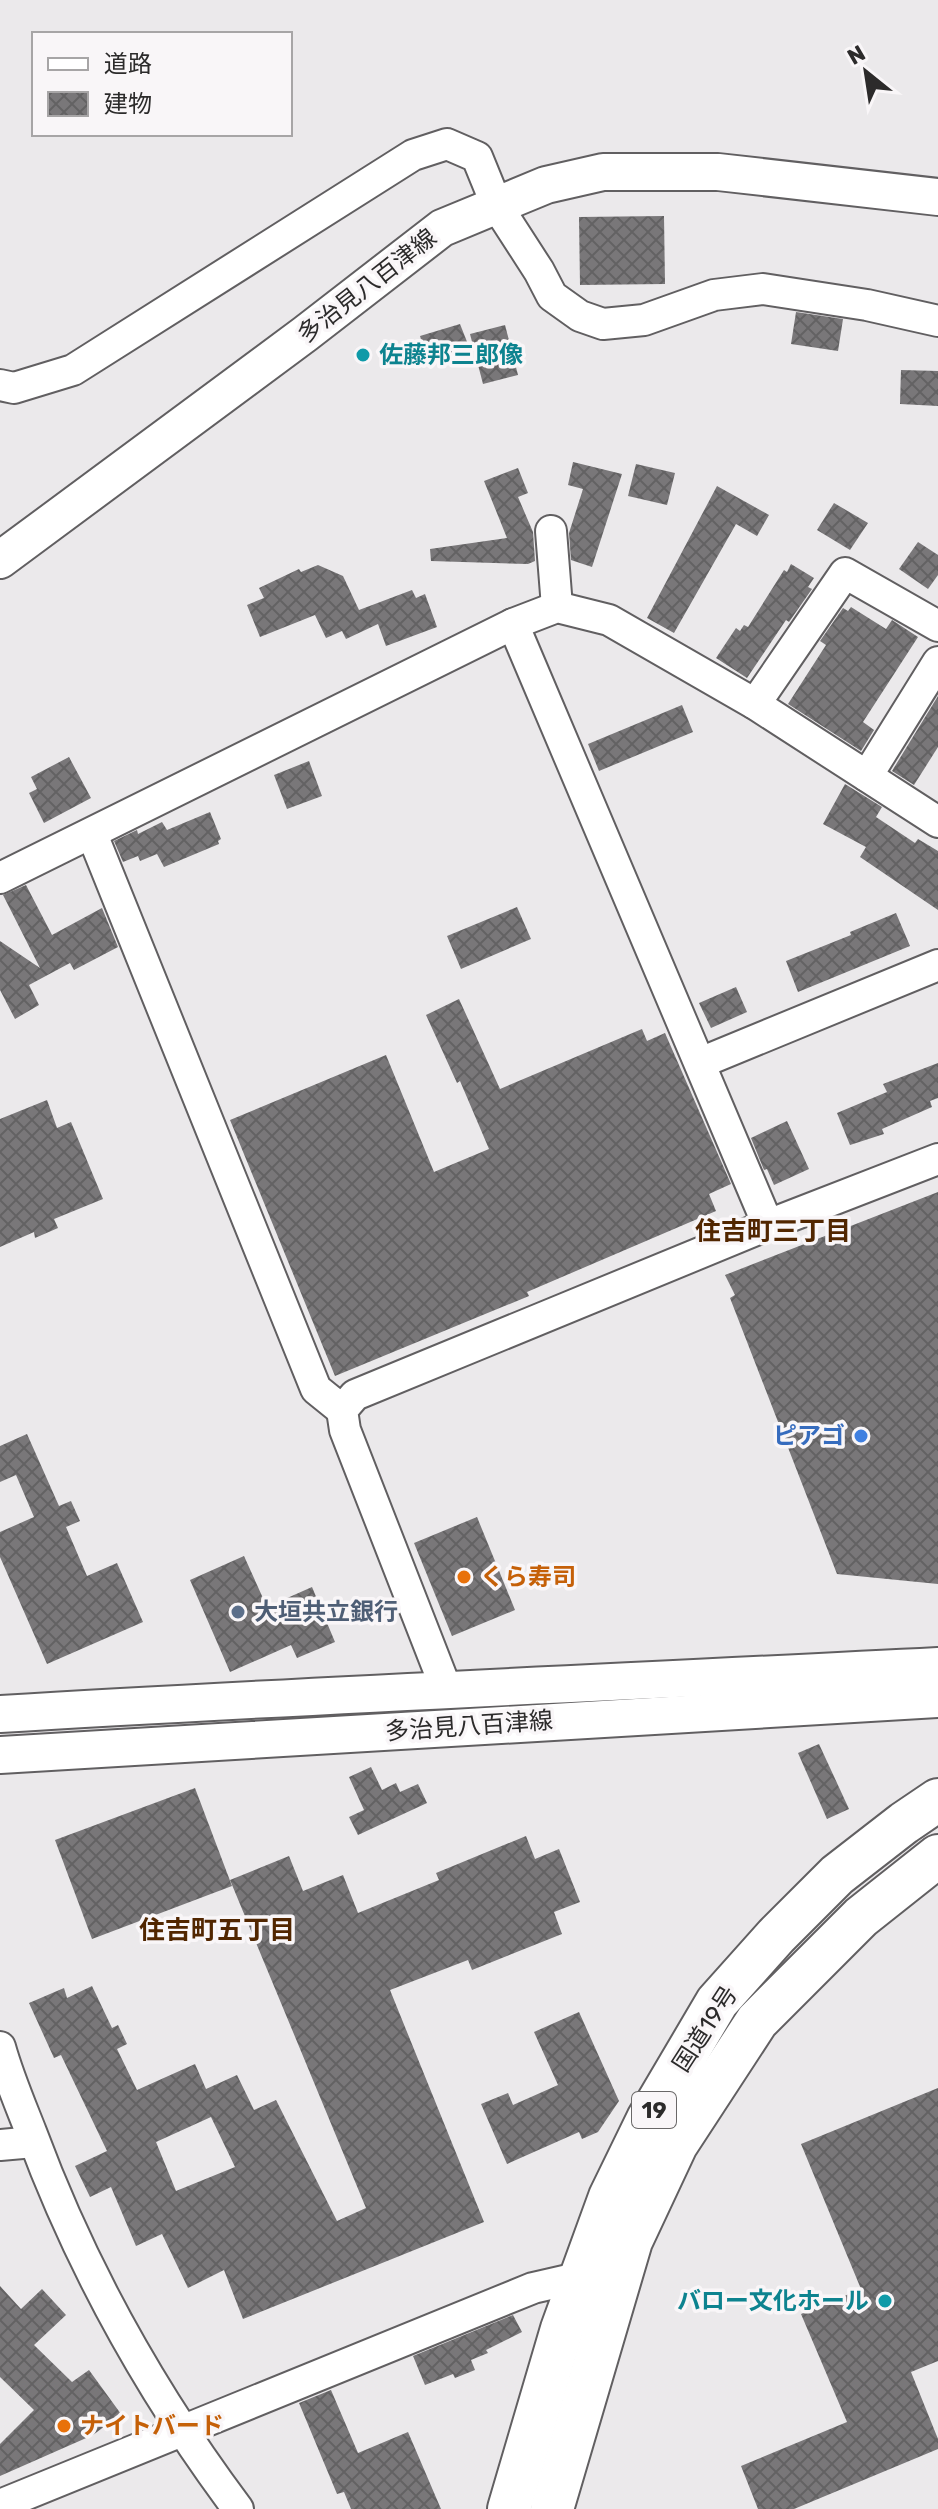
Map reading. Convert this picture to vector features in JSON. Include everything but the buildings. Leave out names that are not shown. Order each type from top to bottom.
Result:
[{"type":"highway","name":"国道19号","points":[[509,2509],[562,2329],[610,2197],[642,2132],[717,2002],[776,1936],[837,1875],[938,1800]]},
{"type":"highway","name":"国道19号","points":[[552,2509],[631,2241],[676,2145],[757,2021],[861,1917],[938,1856]]},
{"type":"main road","name":"多治見八百津線","points":[[0,560],[305,334],[442,228],[546,185],[603,172],[718,172],[938,197]]},
{"type":"main road","name":"多治見八百津線","points":[[0,1714],[938,1666]]},
{"type":"main road","name":"多治見八百津線","points":[[0,1755],[938,1699]]},
{"type":"street","points":[[0,385],[14,388],[73,370],[413,155],[447,144],[477,157],[497,206],[552,296],[580,316],[603,324],[644,320],[714,295],[763,289],[867,305],[938,321]]},
{"type":"street","points":[[551,531],[557,607]]},
{"type":"street","points":[[755,704],[845,573],[938,626]]},
{"type":"street","points":[[0,878],[513,624],[557,607],[609,620],[755,704],[938,822]]},
{"type":"street","points":[[513,624],[768,1225]]},
{"type":"street","points":[[867,776],[938,662]]},
{"type":"street","points":[[92,834],[316,1389],[342,1410],[345,1430],[447,1691]]},
{"type":"street","points":[[700,1063],[938,965]]},
{"type":"street","points":[[342,1410],[355,1395],[768,1225],[938,1159]]},
{"type":"street","points":[[0,2047],[50,2185],[80,2251],[137,2357],[238,2509]]},
{"type":"street","points":[[0,2145],[34,2142]]},
{"type":"street","points":[[0,2505],[533,2288],[581,2277]]},
{"type":"place","name":"佐藤邦三郎像","points":[[363,355]]},
{"type":"place","name":"ピアゴ","points":[[861,1436]]},
{"type":"place","name":"くら寿司","points":[[464,1577]]},
{"type":"place","name":"大垣共立銀行","points":[[238,1612]]},
{"type":"place","name":"バロー文化ホール","points":[[885,2301]]},
{"type":"place","name":"ナイトバード","points":[[64,2426]]},
{"type":"district","name":"住吉町三丁目","points":[[773,1231]]},
{"type":"district","name":"住吉町五丁目","points":[[217,1930]]}]
